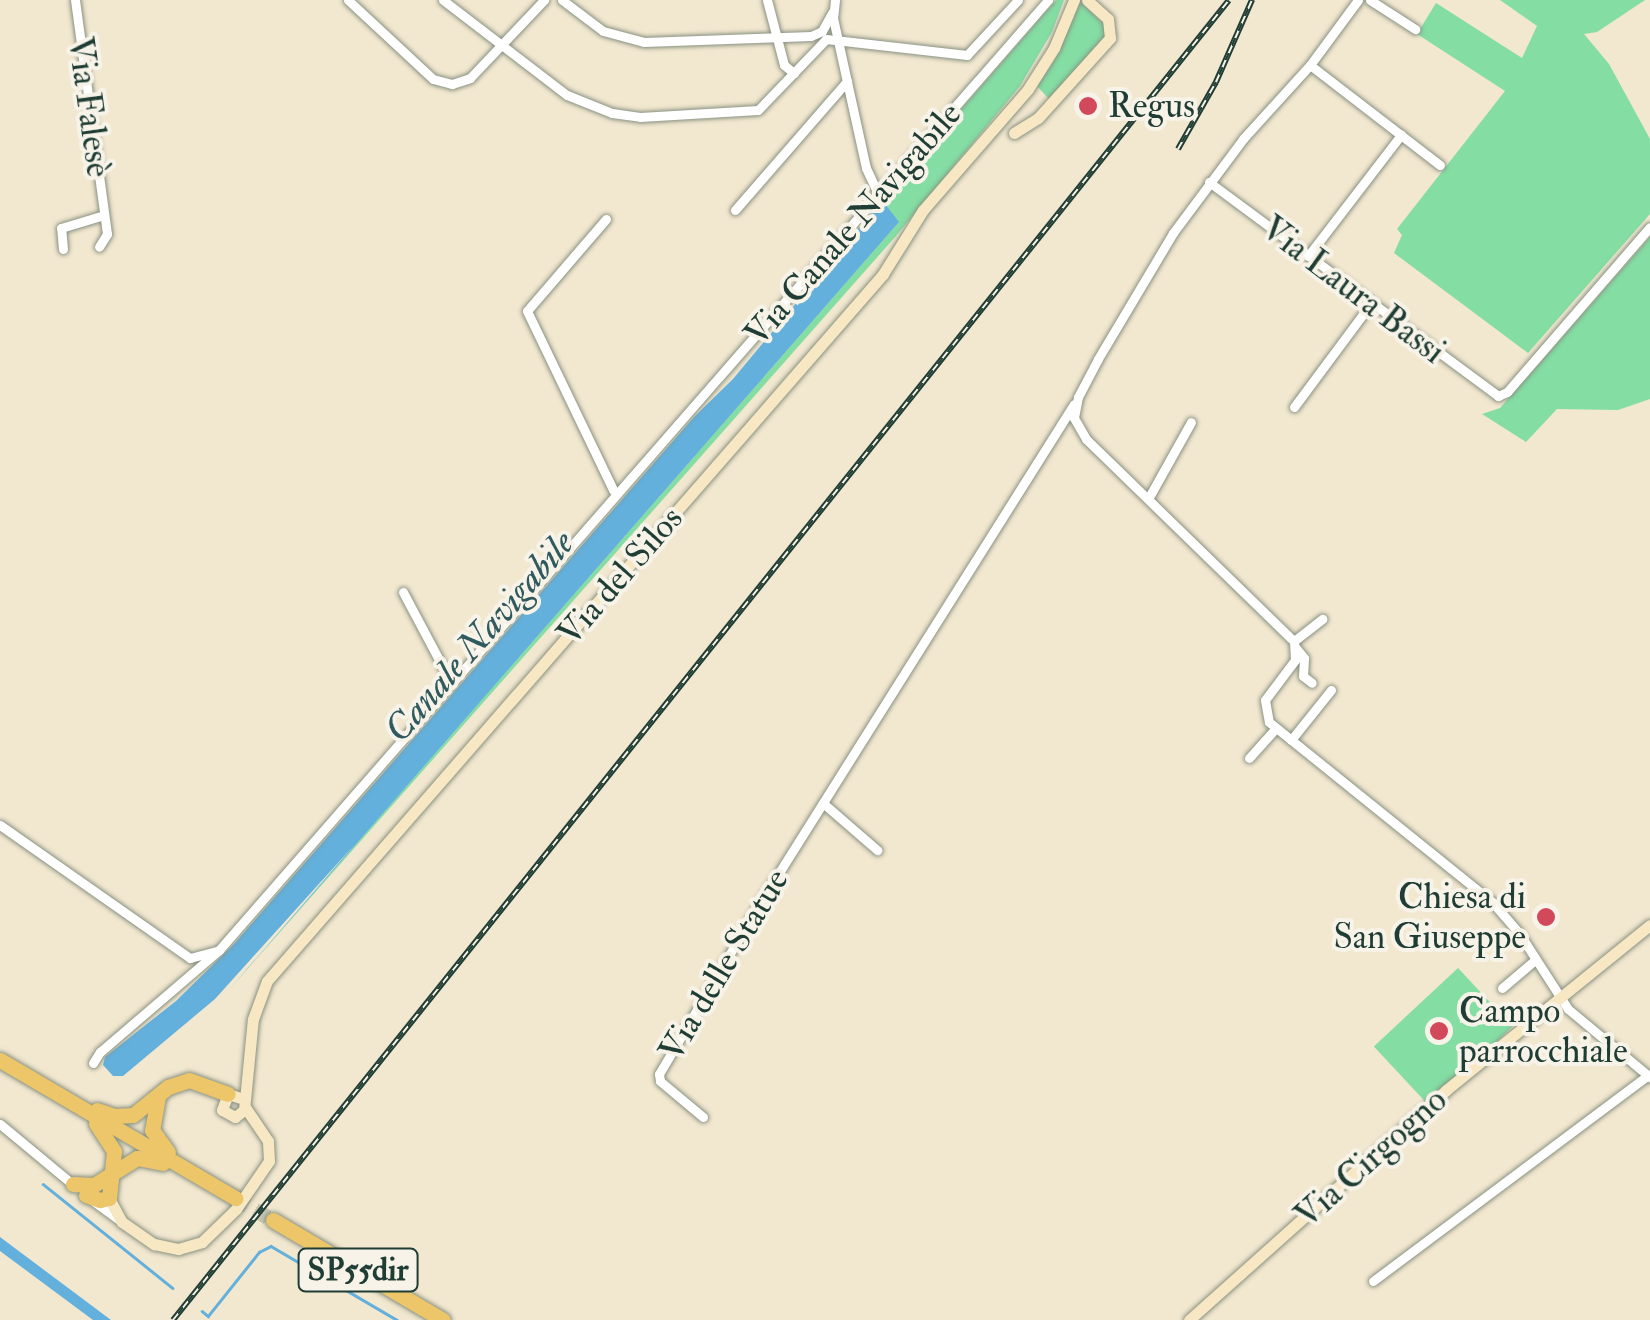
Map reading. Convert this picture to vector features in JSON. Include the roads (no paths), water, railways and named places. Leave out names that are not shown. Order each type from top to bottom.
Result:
[{"type":"highway","points":[[0,1060],[236,1198]]},
{"type":"highway","points":[[65,1099],[123,1116],[141,1110],[160,1093],[190,1080],[210,1087],[234,1103]]},
{"type":"highway","points":[[160,1093],[151,1120],[154,1136],[190,1172]]},
{"type":"highway","points":[[65,1099],[111,1140],[109,1198],[100,1200],[86,1194]]},
{"type":"highway","points":[[72,1184],[94,1185],[137,1158],[190,1172]]},
{"type":"highway","name":"SP55dir","points":[[273,1220],[442,1320]]},
{"type":"street","name":"Via Falesè","points":[[75,0],[107,234]]},
{"type":"street","points":[[348,0],[442,83],[464,81],[544,0]]},
{"type":"street","points":[[443,0],[573,99],[631,116],[754,111],[826,40],[964,56],[1018,0]]},
{"type":"street","points":[[562,0],[592,25],[630,41],[808,37],[822,31],[835,0]]},
{"type":"street","points":[[766,0],[784,64],[794,73]]},
{"type":"street","name":"Via Canale Navigabile","points":[[93,1063],[100,1052],[220,950],[1048,0]]},
{"type":"street","name":"Via del Silos","points":[[234,1103],[246,1077],[252,1019],[267,980],[883,274],[923,210],[1028,89],[1054,48],[1074,0]]},
{"type":"street","points":[[1014,133],[1050,107],[1110,38],[1108,18],[1087,0]]},
{"type":"street","name":"Via delle Statue","points":[[703,1116],[660,1082],[658,1074],[960,577],[1078,398],[1173,232],[1209,182],[1310,65],[1358,0]]},
{"type":"street","points":[[1370,0],[1415,29]]},
{"type":"street","points":[[832,13],[869,182],[879,196]]},
{"type":"street","points":[[808,37],[812,54]]},
{"type":"street","points":[[1310,65],[1440,165]]},
{"type":"street","points":[[735,210],[847,81]]},
{"type":"street","points":[[1028,89],[1050,107]]},
{"type":"street","points":[[1308,256],[1401,135]]},
{"type":"street","name":"Via Laura Bassi","points":[[1209,182],[1498,396],[1506,392],[1650,227]]},
{"type":"street","name":"Via Falesè","points":[[62,249],[61,228],[104,215]]},
{"type":"street","points":[[606,219],[526,310],[613,490]]},
{"type":"street","points":[[99,247],[107,234],[117,243]]},
{"type":"street","points":[[1294,407],[1372,302]]},
{"type":"street","points":[[1078,398],[1074,412],[1079,430],[1295,644],[1304,658],[1303,676],[1312,683]]},
{"type":"street","points":[[1148,499],[1191,422]]},
{"type":"street","name":"Via Canale Navigabile","points":[[604,510],[613,490],[658,448]]},
{"type":"street","points":[[404,592],[452,684]]},
{"type":"street","points":[[1322,619],[1295,644],[1295,660],[1265,700],[1265,714],[1276,728],[1486,896],[1510,920],[1558,997],[1649,1076],[1372,1281]]},
{"type":"street","points":[[1291,740],[1331,690]]},
{"type":"street","points":[[1249,758],[1276,728]]},
{"type":"street","points":[[823,803],[876,850]]},
{"type":"street","points":[[0,825],[190,958],[193,976]]},
{"type":"street","name":"Via Cirgogno","points":[[1188,1320],[1425,1108],[1650,925]]},
{"type":"street","points":[[190,958],[220,950]]},
{"type":"street","points":[[1502,988],[1535,960]]},
{"type":"street","points":[[0,1124],[122,1222],[167,1248],[202,1242],[236,1209],[269,1161],[268,1141],[261,1128],[234,1103]]},
{"type":"street","points":[[72,1184],[109,1198],[122,1222]]},
{"type":"water","points":[[882,200],[899,222],[228,991],[355,844],[215,999],[123,1076],[113,1076],[103,1065],[105,1057],[176,1001],[234,944],[694,417],[733,379]]},
{"type":"water","points":[[0,1237],[111,1320],[93,1320],[0,1251]]},
{"type":"waterway","points":[[43,1184],[173,1288]]},
{"type":"waterway","points":[[202,1311],[208,1316],[259,1252],[271,1246],[397,1320]]},
{"type":"tunnel","points":[[235,1198],[273,1220]]},
{"type":"railway","points":[[173,1320],[1229,0]]},
{"type":"railway","points":[[1178,149],[1216,82],[1252,0]]},
{"type":"place","name":"Regus","points":[[1088,106]]},
{"type":"place","name":"Chiesa di San Giuseppe","points":[[1546,917]]},
{"type":"place","name":"Campo parrocchiale","points":[[1439,1031]]},
{"type":"water label","name":"Canale Navigabile","points":[[480,637]]}]
